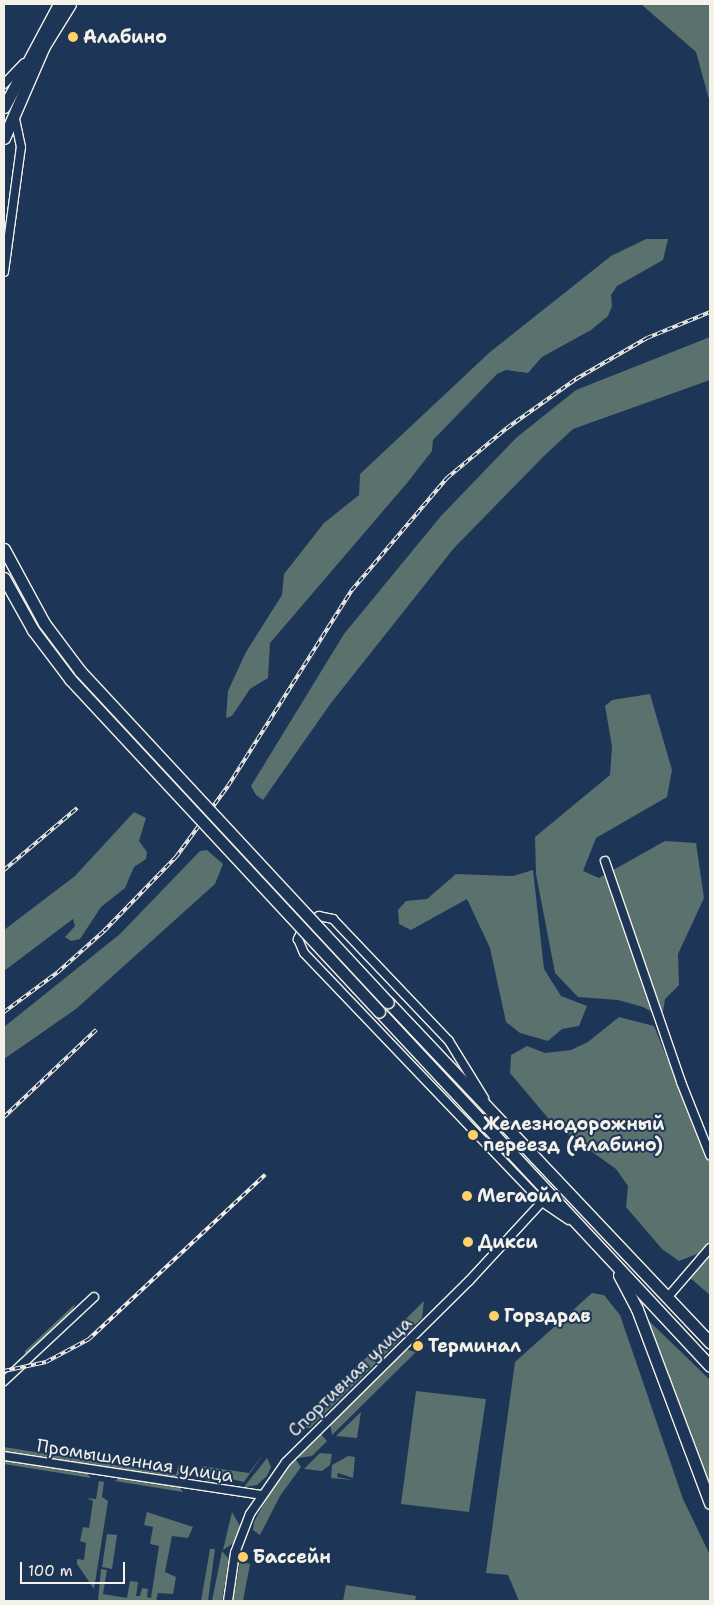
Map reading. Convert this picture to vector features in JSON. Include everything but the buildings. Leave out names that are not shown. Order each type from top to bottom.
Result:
[{"type":"highway","points":[[4,107],[24,63],[59,4]]},
{"type":"highway","points":[[4,138],[44,46],[70,4]]},
{"type":"highway","points":[[4,549],[44,623],[80,671],[513,1136],[710,1343]]},
{"type":"highway","points":[[4,578],[34,630],[70,679],[710,1366]]},
{"type":"highway","points":[[612,1262],[636,1309],[710,1503]]},
{"type":"highway","points":[[676,1308],[710,1335]]},
{"type":"street","points":[[4,84],[24,63]]},
{"type":"street","points":[[4,272],[8,211],[21,147],[14,125],[17,106]]},
{"type":"street","points":[[605,861],[680,1082],[710,1155]]},
{"type":"street","points":[[513,1136],[437,1026],[333,919],[324,916],[309,921],[299,934],[301,948],[542,1202],[581,1228]]},
{"type":"street","points":[[436,1071],[461,1116]]},
{"type":"street","name":"Спортивная улица","points":[[228,1601],[235,1553],[262,1495],[293,1453],[436,1314],[542,1202]]},
{"type":"street","points":[[667,1298],[710,1248]]},
{"type":"street","points":[[4,1381],[94,1297]]},
{"type":"street","name":"Промышленная улица","points":[[4,1456],[262,1495]]},
{"type":"green space","points":[[641,4],[710,4],[710,103],[696,52]]},
{"type":"green space","points":[[646,239],[668,239],[663,260],[617,286],[611,295],[612,306],[608,316],[591,330],[542,357],[528,373],[506,370],[497,374],[433,440],[432,451],[407,483],[270,643],[268,678],[250,689],[232,716],[226,718],[228,691],[246,652],[282,595],[284,574],[324,523],[359,495],[360,474],[490,352],[611,256]]},
{"type":"green space","points":[[710,337],[710,380],[573,429],[545,455],[454,548],[331,703],[263,800],[256,795],[251,786],[344,634],[441,516],[516,438],[576,390]]},
{"type":"green space","points":[[650,694],[672,770],[667,797],[596,838],[583,871],[599,878],[665,841],[696,843],[704,898],[678,954],[679,985],[665,999],[662,1018],[643,1007],[618,1000],[578,997],[555,973],[536,874],[535,837],[610,775],[612,746],[605,706],[612,700]]},
{"type":"green space","points":[[134,812],[146,818],[139,841],[147,852],[146,859],[134,867],[125,888],[101,907],[80,939],[71,941],[65,937],[75,926],[73,919],[4,971],[4,930],[75,876]]},
{"type":"green space","points":[[207,850],[223,864],[215,884],[76,1009],[4,1059],[4,1027],[120,934],[200,851]]},
{"type":"green space","points":[[533,870],[544,969],[561,996],[587,1006],[579,1026],[562,1029],[548,1041],[520,1033],[506,1022],[490,948],[467,899],[411,930],[399,924],[398,910],[406,901],[427,899],[456,874],[513,876]]},
{"type":"green space","points":[[619,1017],[654,1026],[710,1163],[710,1249],[679,1261],[662,1249],[626,1207],[628,1186],[616,1169],[553,1124],[510,1073],[511,1055],[527,1046],[545,1053],[571,1050],[588,1042]]},
{"type":"green space","points":[[457,1101],[559,1210],[544,1200],[470,1121]]},
{"type":"green space","points":[[710,1253],[710,1295],[689,1277]]},
{"type":"green space","points":[[592,1293],[604,1295],[620,1315],[683,1499],[710,1555],[710,1601],[519,1601],[508,1575],[486,1573],[515,1362]]},
{"type":"green space","points":[[424,1301],[422,1318],[310,1428],[304,1428],[333,1399],[329,1394]]},
{"type":"green space","points":[[75,1304],[72,1313],[25,1356],[25,1351]]},
{"type":"green space","points":[[645,1317],[710,1380],[710,1489]]},
{"type":"green space","points":[[405,1349],[416,1352],[332,1435],[330,1423]]},
{"type":"green space","points":[[416,1391],[486,1399],[469,1512],[401,1504]]},
{"type":"green space","points":[[361,1412],[357,1438],[336,1436]]},
{"type":"green space","points":[[320,1433],[327,1441],[312,1456],[298,1458]]},
{"type":"green space","points":[[4,1447],[176,1475],[179,1464],[182,1471],[176,1477],[4,1451]]},
{"type":"green space","points":[[264,1453],[244,1482],[217,1476],[209,1482],[200,1473],[201,1466],[249,1473]]},
{"type":"green space","points":[[320,1453],[332,1454],[330,1465],[322,1471],[304,1469]]},
{"type":"green space","points":[[348,1456],[355,1457],[353,1478],[338,1473],[337,1477],[353,1480],[331,1478],[332,1465]]},
{"type":"green space","points":[[267,1458],[271,1467],[267,1476],[257,1485],[244,1487]]},
{"type":"green space","points":[[295,1458],[301,1467],[280,1496],[260,1535],[253,1530],[254,1522],[274,1485]]},
{"type":"green space","points":[[4,1461],[87,1473],[91,1478],[4,1464]]},
{"type":"green space","points":[[118,1478],[180,1487],[183,1492],[115,1481]]},
{"type":"green space","points":[[99,1481],[104,1482],[102,1497],[108,1501],[94,1589],[77,1564],[77,1559],[84,1560],[86,1543],[80,1541],[83,1527],[89,1528],[93,1501],[87,1498],[96,1499]]},
{"type":"green space","points":[[147,1512],[193,1527],[188,1538],[172,1536],[165,1572],[176,1577],[173,1594],[158,1593],[156,1601],[98,1601],[101,1569],[107,1570],[103,1594],[127,1598],[130,1581],[138,1582],[136,1596],[140,1596],[142,1588],[148,1589],[147,1597],[151,1598],[159,1546],[150,1544],[153,1527],[144,1525]]},
{"type":"green space","points":[[232,1512],[240,1526],[235,1542],[223,1550]]},
{"type":"green space","points":[[107,1534],[117,1535],[112,1569],[102,1567]]},
{"type":"green space","points":[[210,1549],[215,1549],[208,1601],[201,1601]]},
{"type":"green space","points":[[222,1551],[229,1559],[222,1601],[212,1601]]},
{"type":"green space","points":[[240,1561],[250,1564],[243,1601],[233,1601]]},
{"type":"green space","points":[[346,1585],[416,1596],[415,1601],[343,1601]]},
{"type":"railway","points":[[4,1012],[58,972],[104,931],[176,857],[228,786],[352,590],[447,478],[507,428],[576,379],[647,338],[710,312]]},
{"type":"railway","points":[[4,870],[77,808]]},
{"type":"railway","points":[[4,1117],[96,1030]]},
{"type":"railway","points":[[4,1371],[46,1362],[89,1339],[265,1175]]},
{"type":"place","name":"Алабино","points":[[73,37]]},
{"type":"place","name":"Железнодорожный переезд (Алабино)","points":[[473,1135]]},
{"type":"place","name":"Мегаойл","points":[[467,1196]]},
{"type":"place","name":"Дикси","points":[[468,1242]]},
{"type":"place","name":"Горздрав","points":[[494,1316]]},
{"type":"place","name":"Терминал","points":[[418,1346]]},
{"type":"place","name":"Бассейн","points":[[243,1557]]}]
